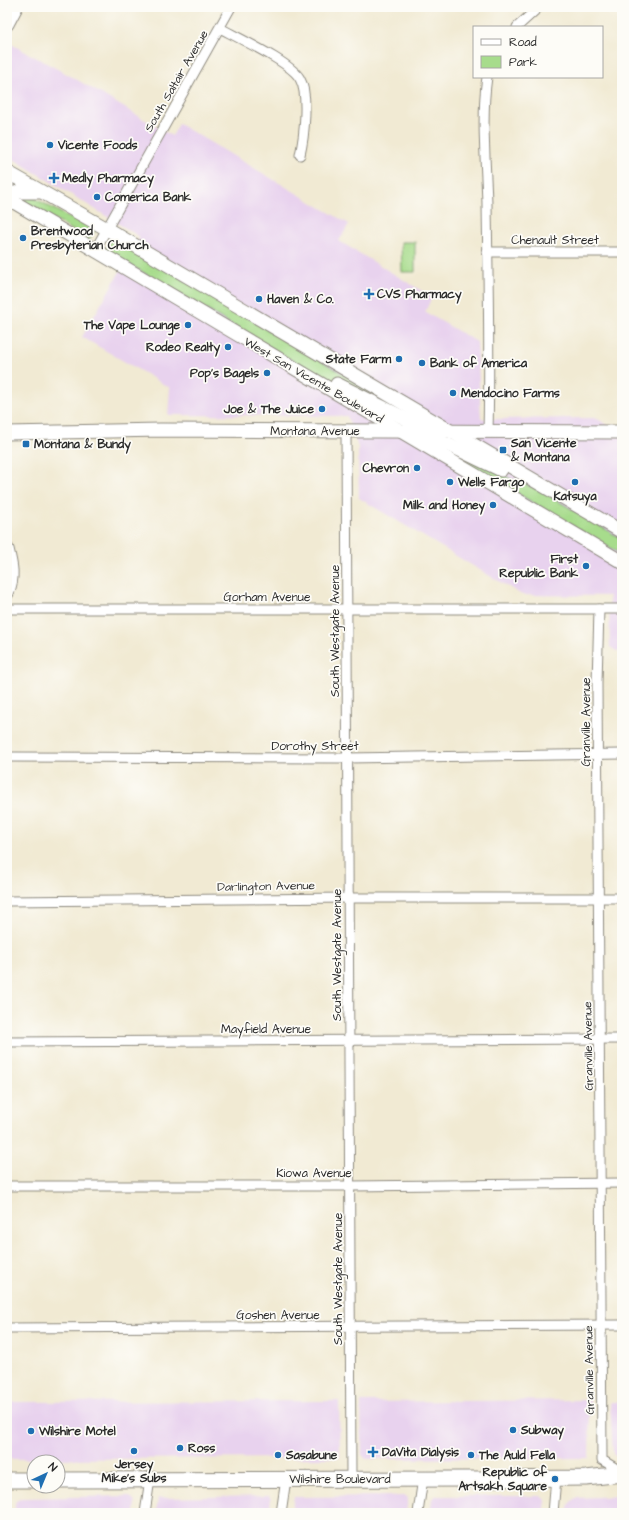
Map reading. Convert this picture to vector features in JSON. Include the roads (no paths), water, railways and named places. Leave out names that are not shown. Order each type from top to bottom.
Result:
[{"type":"main road","points":[[7,24],[16,7]]},
{"type":"main road","name":"West San Vicente Boulevard","points":[[7,172],[107,229],[543,487],[622,532]]},
{"type":"main road","points":[[7,185],[7,197],[18,192],[43,193]]},
{"type":"main road","name":"West San Vicente Boulevard","points":[[7,197],[622,562]]},
{"type":"main road","points":[[309,377],[337,384],[418,425],[451,432]]},
{"type":"main road","name":"Montana Avenue","points":[[7,433],[161,430],[622,432]]},
{"type":"main road","points":[[400,431],[436,440],[515,477],[543,487]]},
{"type":"main road","points":[[7,549],[11,568],[11,582],[7,593]]},
{"type":"main road","name":"Wilshire Boulevard","points":[[66,1480],[586,1478],[622,1473]]},
{"type":"main road","points":[[7,1480],[26,1480]]},
{"type":"street","name":"South Saltair Avenue","points":[[95,250],[231,7]]},
{"type":"street","points":[[518,26],[539,7]]},
{"type":"street","points":[[220,28],[288,66],[300,78],[305,98],[303,141],[300,155]]},
{"type":"street","points":[[488,78],[485,132],[488,252],[488,432]]},
{"type":"street","name":"Chenault Street","points":[[488,252],[622,252]]},
{"type":"street","name":"South Westgate Avenue","points":[[346,432],[351,1478]]},
{"type":"street","name":"Gorham Avenue","points":[[7,609],[622,609]]},
{"type":"street","name":"Granville Avenue","points":[[599,609],[598,754],[602,1460],[622,1473]]},
{"type":"street","name":"Dorothy Street","points":[[7,757],[348,758],[622,754]]},
{"type":"street","name":"Darlington Avenue","points":[[7,901],[349,898],[622,898]]},
{"type":"street","name":"Mayfield Avenue","points":[[7,1042],[622,1040]]},
{"type":"street","name":"Kiowa Avenue","points":[[7,1186],[350,1186],[622,1183]]},
{"type":"street","name":"Goshen Avenue","points":[[7,1328],[622,1325]]},
{"type":"street","points":[[418,1513],[423,1478]]},
{"type":"street","points":[[553,1513],[556,1478]]},
{"type":"street","points":[[145,1513],[150,1479]]},
{"type":"street","points":[[281,1513],[286,1479]]},
{"type":"place","name":"Vicente Foods","points":[[50,145]]},
{"type":"place","name":"Medly Pharmacy","points":[[54,178]]},
{"type":"place","name":"Comerica Bank","points":[[97,197]]},
{"type":"place","name":"Brentwood Presbyterian Church","points":[[23,238]]},
{"type":"place","name":"CVS Pharmacy","points":[[369,294]]},
{"type":"place","name":"Haven & Co.","points":[[259,299]]},
{"type":"place","name":"The Vape Lounge","points":[[188,325]]},
{"type":"place","name":"Rodeo Realty","points":[[228,347]]},
{"type":"place","name":"State Farm","points":[[399,359]]},
{"type":"place","name":"Bank of America","points":[[422,363]]},
{"type":"place","name":"Pop's Bagels","points":[[267,373]]},
{"type":"place","name":"Mendocino Farms","points":[[453,393]]},
{"type":"place","name":"Joe & The Juice","points":[[322,409]]},
{"type":"place","name":"Montana & Bundy","points":[[26,444]]},
{"type":"place","name":"San Vicente & Montana","points":[[503,450]]},
{"type":"place","name":"Chevron","points":[[417,468]]},
{"type":"place","name":"Wells Fargo","points":[[450,482]]},
{"type":"place","name":"Katsuya","points":[[575,482]]},
{"type":"place","name":"Milk and Honey","points":[[493,505]]},
{"type":"place","name":"First Republic Bank","points":[[586,566]]},
{"type":"place","name":"Subway","points":[[513,1430]]},
{"type":"place","name":"Wilshire Motel","points":[[31,1431]]},
{"type":"place","name":"Ross","points":[[180,1448]]},
{"type":"place","name":"Jersey Mike's Subs","points":[[134,1451]]},
{"type":"place","name":"DaVita Dialysis","points":[[373,1452]]},
{"type":"place","name":"Sasabune","points":[[278,1455]]},
{"type":"place","name":"The Auld Fella","points":[[471,1455]]},
{"type":"place","name":"Republic of Artsakh Square","points":[[555,1479]]}]
